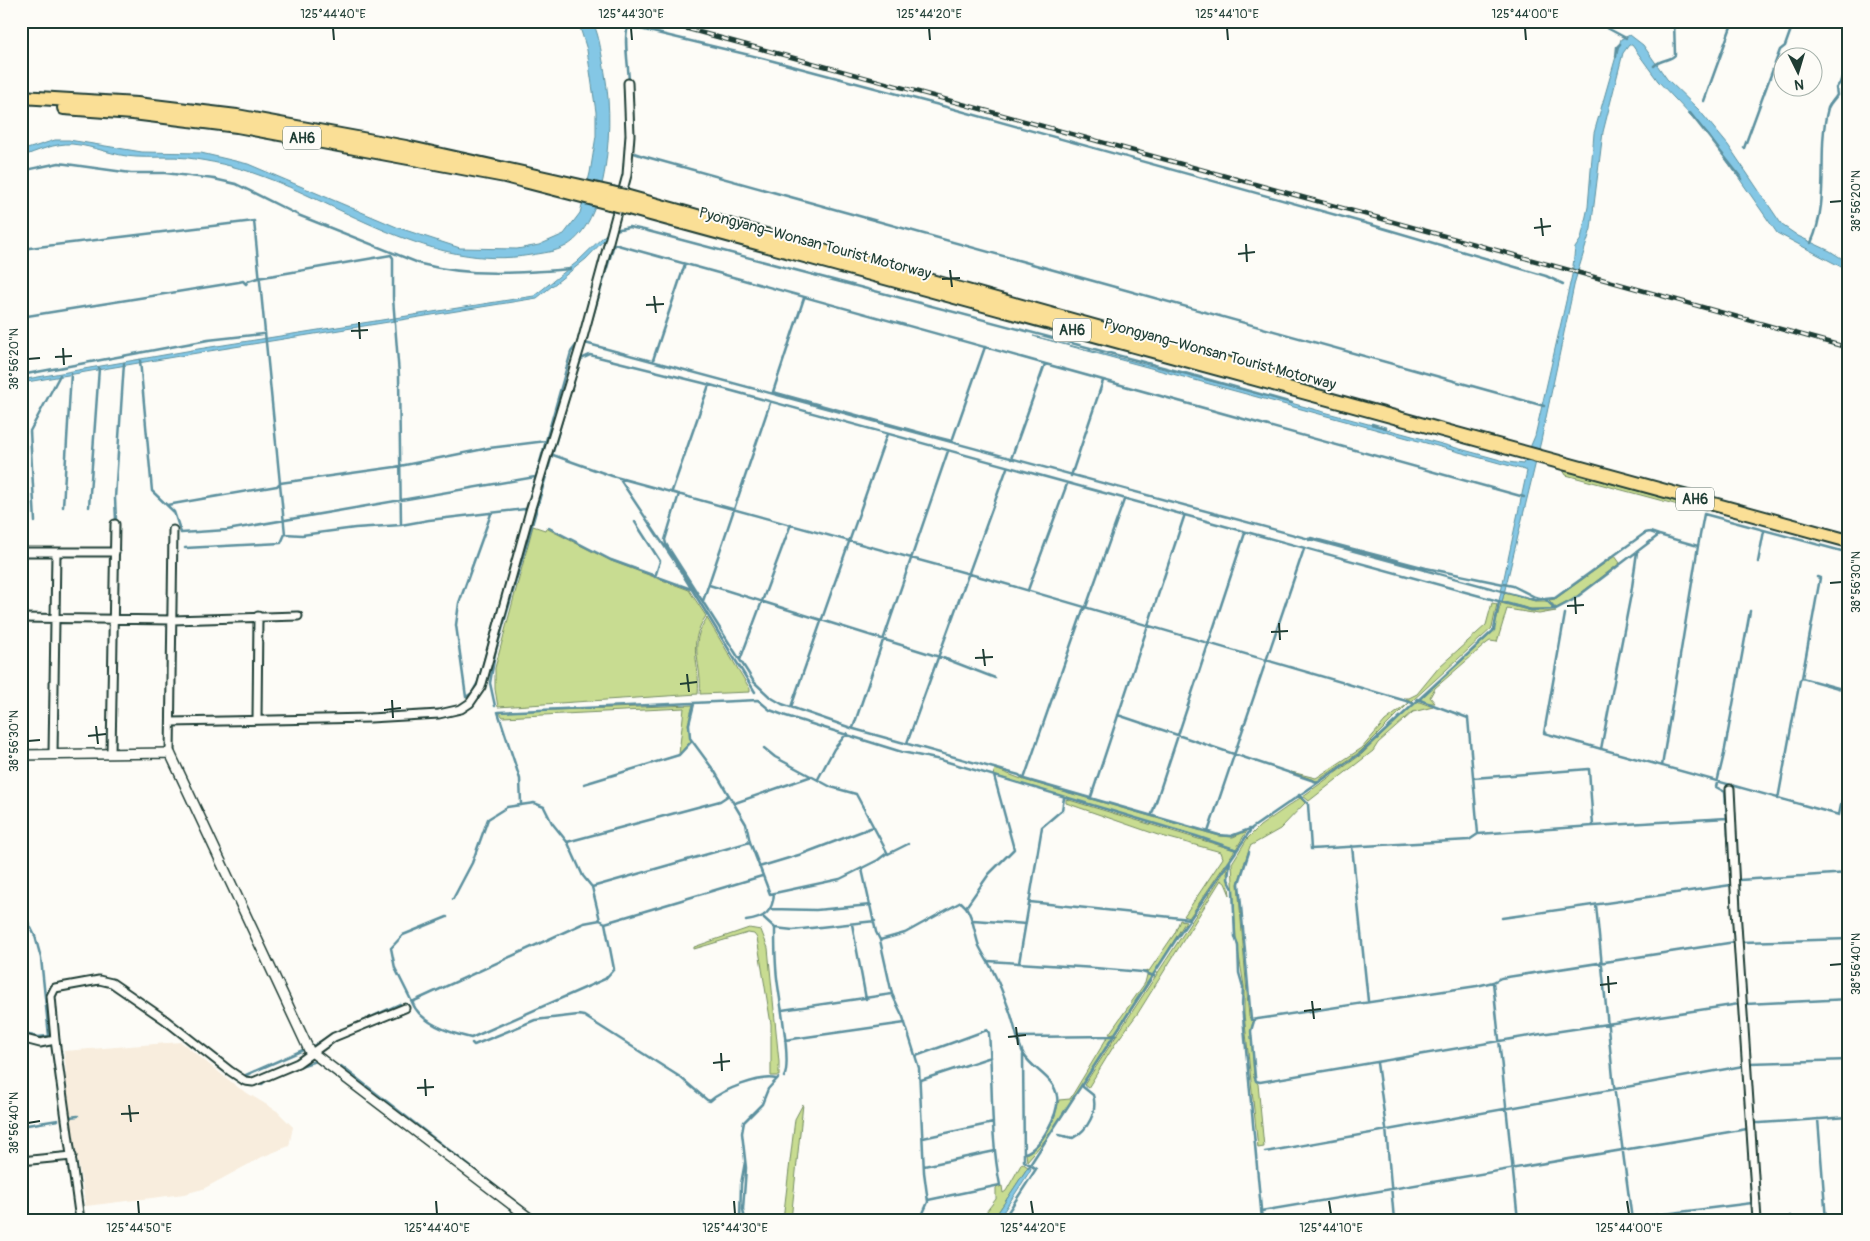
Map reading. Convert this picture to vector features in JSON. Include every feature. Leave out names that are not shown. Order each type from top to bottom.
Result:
[{"type":"highway","points":[[21,97],[137,104],[237,116],[406,147],[580,190]]},
{"type":"highway","name":"Pyongyang–Wonsan Tourist Motorway","points":[[21,105],[133,113],[237,126],[580,190],[1543,454],[1849,541]]},
{"type":"highway","points":[[1543,454],[1849,534]]},
{"type":"street","points":[[171,722],[439,714],[461,709],[476,696],[481,687],[530,511],[582,341],[627,174],[630,135],[628,83]]},
{"type":"street","points":[[111,753],[115,524]]},
{"type":"street","points":[[173,530],[170,753],[304,1043],[311,1053],[532,1220]]},
{"type":"street","points":[[21,552],[115,552]]},
{"type":"street","points":[[53,754],[56,552]]},
{"type":"street","points":[[257,720],[258,616]]},
{"type":"street","points":[[21,618],[173,620],[298,616]]},
{"type":"street","points":[[21,755],[170,753]]},
{"type":"street","points":[[1730,789],[1736,910],[1757,1220]]},
{"type":"street","points":[[80,1220],[55,1040],[51,996],[55,988],[99,980],[112,983],[245,1080],[253,1082],[298,1063],[334,1037],[405,1008]]},
{"type":"street","points":[[21,1038],[40,1043],[55,1040]]},
{"type":"street","points":[[21,1161],[72,1156]]},
{"type":"shaded area","points":[[181,1042],[239,1088],[277,1111],[293,1127],[289,1146],[262,1157],[203,1189],[184,1194],[86,1206],[71,1123],[64,1051]]},
{"type":"green space","points":[[1563,470],[1681,503],[1678,505],[1566,475]]},
{"type":"green space","points":[[533,526],[545,530],[546,528],[611,561],[689,590],[706,616],[700,626],[695,646],[698,694],[498,707],[495,689],[495,668]]},
{"type":"green space","points":[[1615,556],[1620,563],[1573,599],[1556,608],[1549,600],[1555,599]]},
{"type":"green space","points":[[1504,593],[1535,601],[1547,601],[1554,609],[1531,609],[1502,602]]},
{"type":"green space","points":[[1492,603],[1497,604],[1492,628],[1412,701],[1404,698],[1417,694],[1440,666],[1486,625]]},
{"type":"green space","points":[[1501,603],[1531,611],[1556,611],[1539,614],[1507,609],[1497,642],[1490,641],[1487,643],[1435,688],[1430,697],[1435,703],[1427,703],[1420,699],[1493,632]]},
{"type":"green space","points":[[707,618],[750,689],[750,692],[700,694],[697,647],[701,628]]},
{"type":"green space","points":[[1417,701],[1433,707],[1413,712],[1378,743],[1373,751],[1309,801],[1303,796],[1362,754]]},
{"type":"green space","points":[[1409,703],[1360,752],[1317,781],[1291,772],[1316,778],[1362,748],[1385,721]]},
{"type":"green space","points":[[693,705],[688,724],[691,741],[679,754],[684,708],[503,717],[499,712]]},
{"type":"green space","points":[[995,769],[1024,780],[1219,836],[1233,837],[1247,831],[1236,849],[993,775]]},
{"type":"green space","points":[[1300,798],[1305,803],[1280,829],[1250,846],[1238,884],[1249,1017],[1253,1022],[1251,1029],[1254,1078],[1258,1084],[1264,1147],[1258,1148],[1244,1014],[1244,986],[1236,938],[1232,863],[1247,839],[1260,826]]},
{"type":"green space","points":[[1066,799],[1235,850],[1189,918],[1184,916],[1223,858],[1221,852],[1158,835],[1066,803]]},
{"type":"green space","points":[[1230,863],[1227,873],[1230,895],[1225,883],[1221,880],[1138,1013],[1115,1044],[1088,1088],[1084,1085]]},
{"type":"green space","points":[[1180,920],[1186,921],[1153,975],[1144,972],[1149,971],[1175,933]]},
{"type":"green space","points":[[749,928],[761,930],[768,948],[779,1076],[771,1076],[771,1024],[757,938],[754,934],[748,933],[694,949],[694,947]]},
{"type":"green space","points":[[1147,975],[1153,977],[1115,1035],[1109,1034],[1145,983]]},
{"type":"green space","points":[[1108,1036],[1114,1037],[1046,1139],[1027,1161],[1026,1154],[1038,1144],[1048,1131],[1059,1100],[1070,1099]]},
{"type":"green space","points":[[803,1104],[791,1220],[783,1220],[795,1119]]},
{"type":"green space","points":[[1022,1163],[1028,1167],[993,1220],[980,1220],[996,1199],[996,1188],[1002,1186],[1003,1193],[1006,1191]]},
{"type":"water","points":[[578,21],[592,21],[600,43],[608,99],[607,154],[601,190],[588,223],[574,240],[566,246],[553,251],[494,258],[458,254],[424,245],[389,232],[256,174],[231,166],[205,161],[182,157],[128,156],[72,144],[53,146],[21,157],[21,151],[55,140],[69,140],[142,152],[201,153],[248,164],[399,228],[460,248],[517,249],[539,245],[564,234],[580,213],[590,173],[596,136],[596,112],[587,50]]},
{"type":"water","points":[[1630,35],[1643,45],[1667,79],[1699,110],[1728,145],[1782,225],[1798,236],[1830,251],[1849,263],[1849,271],[1777,233],[1709,135],[1658,81],[1632,45],[1629,45],[1623,53],[1603,132],[1591,229],[1575,281],[1541,441],[1502,602],[1499,601],[1527,471],[1033,336],[1188,375],[1508,462],[1523,464],[1535,436],[1572,275],[1575,248],[1581,239],[1588,207],[1594,133],[1621,39]]},
{"type":"water","points":[[608,232],[606,238],[586,259],[537,298],[21,383],[21,380],[198,349],[534,296],[577,262]]},
{"type":"water","points":[[1028,1167],[1031,1168],[1030,1171],[998,1220],[993,1220]]},
{"type":"waterway","points":[[1594,21],[1626,38]]},
{"type":"waterway","points":[[1654,66],[1675,55],[1674,21]]},
{"type":"waterway","points":[[1704,101],[1733,21]]},
{"type":"waterway","points":[[1744,148],[1780,50],[1785,46],[1794,21]]},
{"type":"waterway","points":[[629,82],[626,45],[627,32],[628,28],[636,28],[762,58],[939,105],[1372,225],[1546,276],[1563,284]]},
{"type":"waterway","points":[[1616,57],[1617,47],[1620,44]]},
{"type":"waterway","points":[[1811,243],[1820,210],[1823,142],[1828,108],[1837,95],[1836,88],[1840,83],[1849,56]]},
{"type":"waterway","points":[[1690,113],[1742,179]]},
{"type":"waterway","points":[[631,150],[631,152],[643,156],[1544,406]]},
{"type":"waterway","points":[[21,171],[59,163],[131,173],[165,173],[214,179],[236,184],[298,215],[421,264],[458,271],[495,273],[570,269]]},
{"type":"waterway","points":[[21,249],[254,221],[285,534]]},
{"type":"waterway","points":[[615,230],[629,227],[644,230],[1292,403]]},
{"type":"waterway","points":[[603,252],[607,236]]},
{"type":"waterway","points":[[1524,497],[614,244],[585,343],[1535,600],[1555,598],[1645,533],[1650,532],[1659,535]]},
{"type":"waterway","points":[[21,317],[243,281],[246,284],[248,281],[258,278],[391,255],[393,258],[393,298],[399,375],[401,525]]},
{"type":"waterway","points":[[653,360],[685,264]]},
{"type":"waterway","points":[[804,298],[773,392],[936,437],[952,441],[985,347]]},
{"type":"waterway","points":[[491,514],[459,603],[456,625],[466,697],[472,693],[478,682],[571,352],[577,344],[589,303]]},
{"type":"waterway","points":[[21,375],[208,340],[263,334]]},
{"type":"waterway","points":[[495,706],[490,683],[495,654],[573,382],[581,359],[590,355],[703,383],[1531,610],[1556,609],[1573,600],[1659,535],[1698,546],[1704,514],[1849,553]]},
{"type":"waterway","points":[[140,360],[152,491],[174,512],[181,533],[227,530],[535,477]]},
{"type":"waterway","points":[[116,520],[115,498],[124,363]]},
{"type":"waterway","points":[[1011,459],[1045,364]]},
{"type":"waterway","points":[[89,507],[99,368]]},
{"type":"waterway","points":[[63,507],[71,373]]},
{"type":"waterway","points":[[35,522],[30,431],[60,375]]},
{"type":"waterway","points":[[1071,476],[1103,381]]},
{"type":"waterway","points":[[672,491],[709,385]]},
{"type":"waterway","points":[[703,601],[770,403]]},
{"type":"waterway","points":[[1372,424],[1386,428]]},
{"type":"waterway","points":[[791,707],[887,434]]},
{"type":"waterway","points":[[167,505],[277,486],[280,483],[395,467],[489,448],[546,441]]},
{"type":"waterway","points":[[853,728],[948,451]]},
{"type":"waterway","points":[[553,455],[612,476],[999,582],[1413,703]]},
{"type":"waterway","points":[[907,743],[1007,468]]},
{"type":"waterway","points":[[619,478],[675,562],[755,692]]},
{"type":"waterway","points":[[1028,590],[1067,484]]},
{"type":"waterway","points":[[679,494],[665,540],[666,544],[754,682],[770,697],[782,704],[854,729],[1019,775],[1024,779],[1219,835],[1231,836],[1250,829]]},
{"type":"waterway","points":[[1024,779],[1124,500]]},
{"type":"waterway","points":[[185,548],[281,543],[285,534],[302,535],[355,528],[401,525],[525,509]]},
{"type":"waterway","points":[[1091,797],[1184,517]]},
{"type":"waterway","points":[[635,522],[660,561],[655,577]]},
{"type":"waterway","points":[[740,660],[791,524]]},
{"type":"waterway","points":[[549,528],[611,560],[691,589]]},
{"type":"waterway","points":[[1758,562],[1764,531]]},
{"type":"waterway","points":[[1152,814],[1245,533]]},
{"type":"waterway","points":[[1309,540],[1311,538],[1426,568],[1513,586],[1535,597],[1545,599],[1556,609]]},
{"type":"waterway","points":[[1662,766],[1698,546]]},
{"type":"waterway","points":[[1208,832],[1304,549]]},
{"type":"waterway","points":[[1601,749],[1631,594],[1637,552]]},
{"type":"waterway","points":[[1802,678],[1820,578],[1817,577]]},
{"type":"waterway","points":[[709,585],[946,659],[995,678]]},
{"type":"waterway","points":[[1028,1168],[1175,941],[1252,828],[1361,753],[1494,630],[1499,602]]},
{"type":"waterway","points":[[1732,891],[1725,792],[1716,787],[1724,754],[1750,611]]},
{"type":"waterway","points":[[1565,614],[1544,733],[1839,815],[1849,766]]},
{"type":"waterway","points":[[1778,799],[1800,680],[1802,678],[1849,691]]},
{"type":"waterway","points":[[1417,699],[1468,718],[1478,834],[1593,826]]},
{"type":"waterway","points":[[521,804],[520,779],[498,712],[758,700],[770,710],[786,716],[902,752],[941,760],[1237,850]]},
{"type":"waterway","points":[[694,704],[689,724],[690,738],[715,772],[746,824],[750,842],[770,894],[840,879],[878,860],[887,853]]},
{"type":"waterway","points":[[1118,715],[1317,782]]},
{"type":"waterway","points":[[818,779],[834,749],[847,733]]},
{"type":"waterway","points":[[584,784],[679,755],[692,741]]},
{"type":"waterway","points":[[764,748],[775,757],[831,787],[856,794],[888,854],[908,844]]},
{"type":"waterway","points":[[1473,778],[1589,769],[1593,826],[1727,818]]},
{"type":"waterway","points":[[735,803],[812,776]]},
{"type":"waterway","points":[[994,776],[1014,849],[989,874],[966,907],[979,946],[1004,996],[1024,1055],[1048,1079],[1055,1089],[1057,1096],[1056,1111],[1048,1129],[1037,1144],[1025,1153]]},
{"type":"waterway","points":[[567,842],[720,801],[729,795]]},
{"type":"waterway","points":[[1299,795],[1308,804],[1311,849],[1469,840],[1478,834]]},
{"type":"waterway","points":[[1734,796],[1744,985]]},
{"type":"waterway","points":[[1019,963],[1042,827],[1062,810],[1064,798]]},
{"type":"waterway","points":[[453,899],[472,863],[488,819],[507,807],[534,803],[544,807],[552,823],[568,843],[583,876],[592,887],[600,920],[605,923],[614,969],[605,979],[471,1038],[437,1026],[422,1016],[412,1002],[584,923],[600,920]]},
{"type":"waterway","points":[[759,867],[802,854],[873,827]]},
{"type":"waterway","points":[[592,887],[750,842]]},
{"type":"waterway","points":[[1352,846],[1368,1001]]},
{"type":"waterway","points":[[1249,852],[1239,883],[1251,1020],[1493,982],[1518,1220]]},
{"type":"waterway","points":[[1230,861],[1228,879],[1233,889],[1235,937],[1238,945],[1239,973],[1243,987],[1242,1006],[1262,1220]]},
{"type":"waterway","points":[[862,869],[876,932],[880,940],[905,933],[961,902],[966,907]]},
{"type":"waterway","points":[[1739,880],[1849,873]]},
{"type":"waterway","points":[[605,923],[762,876]]},
{"type":"waterway","points":[[1502,918],[1731,885]]},
{"type":"waterway","points":[[746,921],[763,916],[772,905],[774,893]]},
{"type":"waterway","points":[[1030,902],[1190,919]]},
{"type":"waterway","points":[[770,909],[816,910],[871,905]]},
{"type":"waterway","points":[[1596,905],[1613,1078],[1632,1220]]},
{"type":"waterway","points":[[21,908],[35,936],[41,958],[49,1036],[38,1037],[21,1033]]},
{"type":"waterway","points":[[412,1002],[395,968],[391,948],[403,935],[447,917]]},
{"type":"waterway","points":[[764,918],[775,928],[793,930],[875,921]]},
{"type":"waterway","points":[[973,920],[1026,924]]},
{"type":"waterway","points":[[852,924],[866,999]]},
{"type":"waterway","points":[[775,928],[776,972],[787,1059],[784,1077]]},
{"type":"waterway","points":[[1742,942],[1849,939]]},
{"type":"waterway","points":[[880,940],[892,994],[903,1017],[919,1068],[924,1172],[928,1202],[920,1220]]},
{"type":"waterway","points":[[1493,982],[1501,978],[1735,942]]},
{"type":"waterway","points":[[988,961],[1142,972],[1154,976]]},
{"type":"waterway","points":[[782,1010],[892,994]]},
{"type":"waterway","points":[[1746,1004],[1849,999]]},
{"type":"waterway","points":[[354,1025],[400,1004]]},
{"type":"waterway","points":[[1254,1021],[1251,1031],[1255,1077],[1256,1081],[1260,1082],[1541,1034],[1739,1004]]},
{"type":"waterway","points":[[472,1043],[474,1045],[535,1020],[578,1015],[584,1016],[680,1077],[710,1101],[723,1092],[742,1084],[761,1079],[776,1079]]},
{"type":"waterway","points":[[785,1040],[905,1023]]},
{"type":"waterway","points":[[916,1056],[987,1030],[989,1033],[993,1128],[1000,1185],[928,1200]]},
{"type":"waterway","points":[[1741,1034],[1753,1220]]},
{"type":"waterway","points":[[1018,1037],[1115,1036]]},
{"type":"waterway","points":[[313,1046],[328,1037]]},
{"type":"waterway","points":[[246,1075],[303,1050]]},
{"type":"waterway","points":[[1003,1220],[1036,1169],[1024,1161],[1023,1055]]},
{"type":"waterway","points":[[921,1080],[991,1057]]},
{"type":"waterway","points":[[1749,1063],[1849,1060]]},
{"type":"waterway","points":[[297,1067],[316,1061],[344,1082]]},
{"type":"waterway","points":[[1377,1063],[1386,1128],[1394,1220]]},
{"type":"waterway","points":[[341,1066],[539,1220]]},
{"type":"waterway","points":[[1265,1152],[1743,1066]]},
{"type":"waterway","points":[[262,1084],[269,1078]]},
{"type":"waterway","points":[[745,1220],[743,1209],[746,1168],[742,1133],[744,1122],[762,1104],[768,1089],[778,1078]]},
{"type":"waterway","points":[[1059,1135],[1073,1138],[1083,1130],[1090,1120],[1094,1107],[1093,1095],[1083,1087]]},
{"type":"waterway","points":[[69,1117],[78,1116]]},
{"type":"waterway","points":[[1752,1120],[1755,1123],[1760,1123],[1849,1117]]},
{"type":"waterway","points":[[1818,1119],[1826,1220]]},
{"type":"waterway","points":[[21,1126],[58,1120]]},
{"type":"waterway","points":[[923,1138],[993,1123]]},
{"type":"waterway","points":[[1261,1211],[1747,1129]]},
{"type":"waterway","points":[[924,1166],[995,1151]]},
{"type":"waterway","points":[[740,1220],[741,1184],[745,1162]]},
{"type":"waterway","points":[[472,1179],[524,1220]]},
{"type":"waterway","points":[[1616,1220],[1752,1203]]},
{"type":"waterway","points":[[1790,1216],[1791,1220]]},
{"type":"railway","points":[[659,21],[1849,348]]}]
